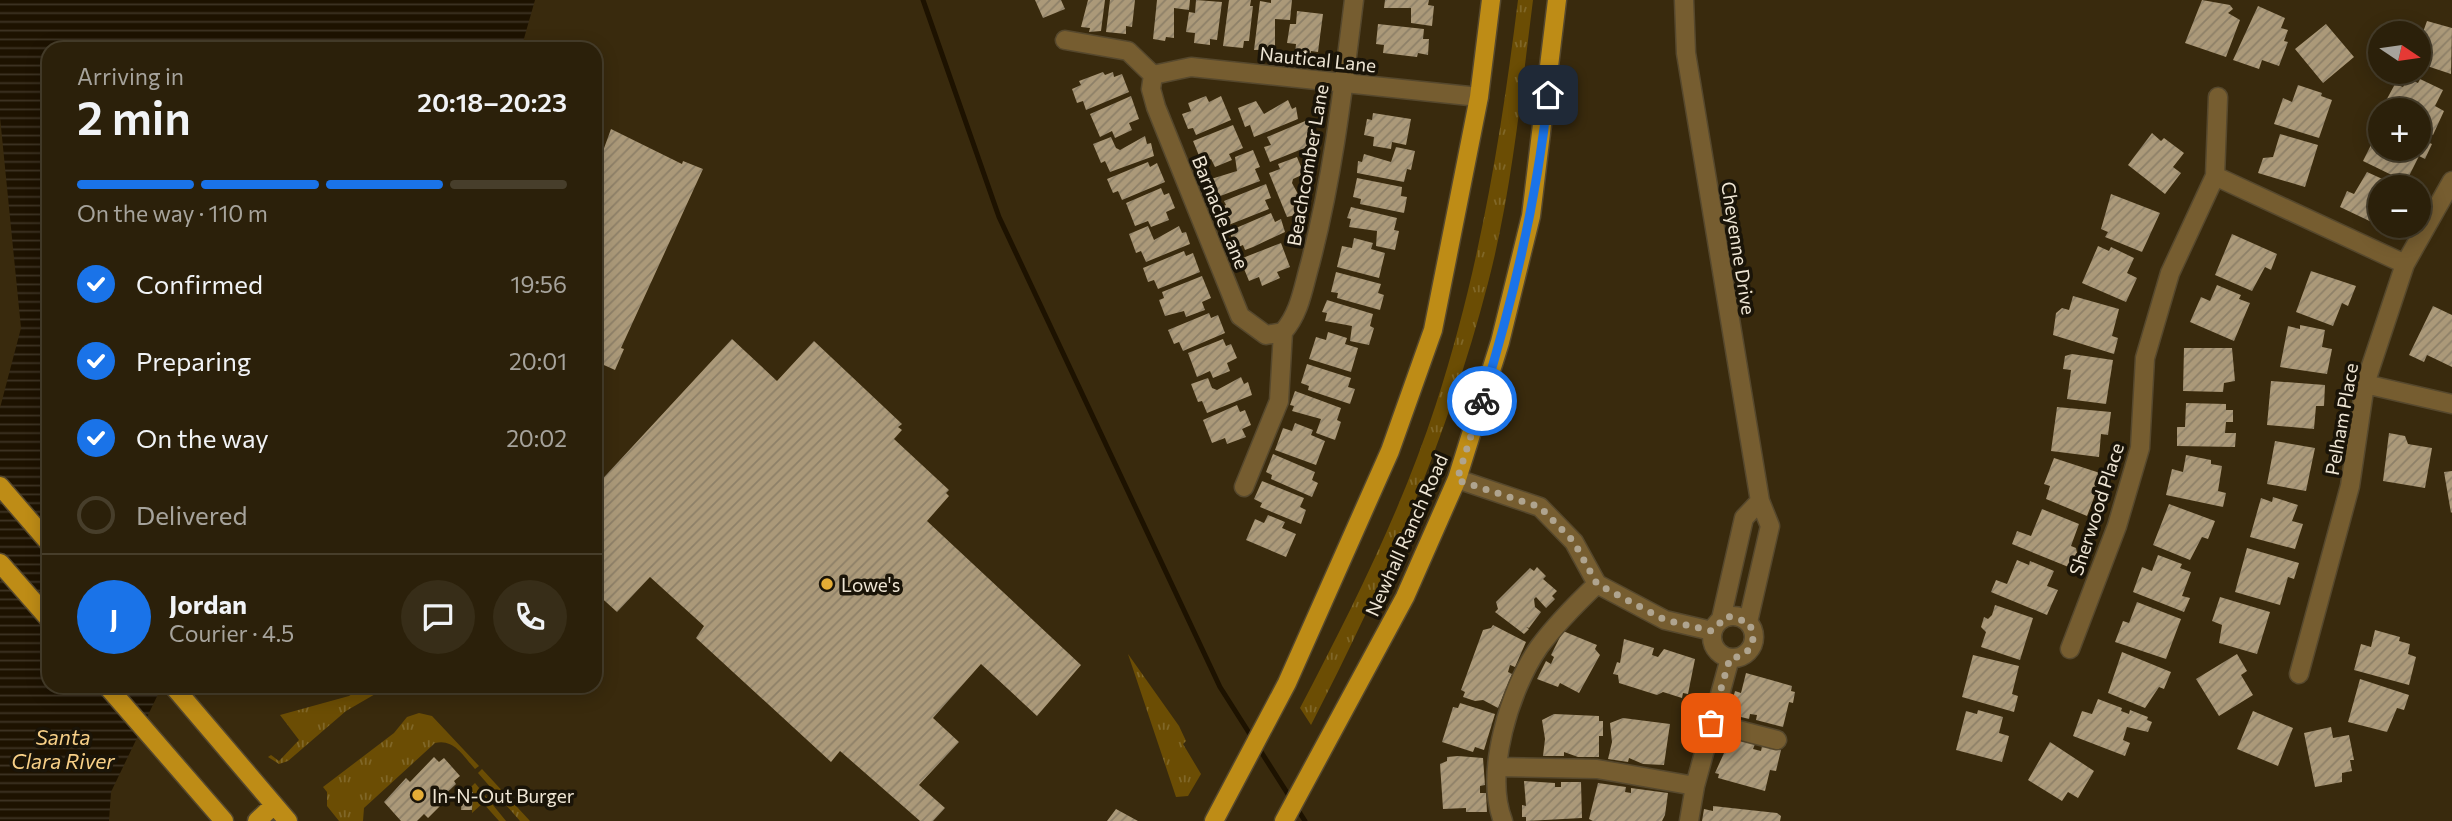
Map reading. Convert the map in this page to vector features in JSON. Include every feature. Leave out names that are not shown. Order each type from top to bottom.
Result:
[{"type":"main road","points":[[1217,814],[1287,683],[1390,451],[1433,330],[1479,97],[1491,0]]},
{"type":"main road","name":"Newhall Ranch Road","points":[[1284,821],[1405,597],[1457,480],[1500,342],[1531,216],[1557,0]]},
{"type":"main road","points":[[0,486],[42,535]]},
{"type":"main road","points":[[0,563],[42,612]]},
{"type":"main road","points":[[113,693],[224,821]]},
{"type":"main road","points":[[179,693],[288,821]]},
{"type":"main road","points":[[257,821],[274,805]]},
{"type":"street","name":"Beachcomber Lane","points":[[1283,332],[1295,319],[1318,233],[1334,157],[1354,0]]},
{"type":"street","name":"Cheyenne Drive","points":[[1684,0],[1686,53],[1760,501],[1770,526],[1748,622]]},
{"type":"street","points":[[1065,40],[1128,51],[1153,75]]},
{"type":"street","name":"Nautical Lane","points":[[1153,75],[1191,67],[1479,97]]},
{"type":"street","name":"Barnacle Lane","points":[[1153,75],[1151,89],[1156,107],[1240,316],[1266,335],[1283,332]]},
{"type":"street","name":"Sherwood Place","points":[[2070,649],[2117,526],[2140,448],[2145,358],[2169,273],[2215,176],[2218,97]]},
{"type":"street","points":[[2215,176],[2405,264]]},
{"type":"street","name":"Pelham Place","points":[[2299,674],[2350,486],[2365,384],[2405,264],[2452,181]]},
{"type":"street","points":[[1244,487],[1279,401],[1283,332]]},
{"type":"street","points":[[2365,384],[2452,404]]},
{"type":"street","points":[[1457,480],[1540,507],[1574,542],[1597,584],[1665,620],[1717,625],[1735,616],[1748,622],[1754,634],[1751,646],[1742,656],[1730,658],[1717,651],[1711,638],[1717,625],[1744,518],[1760,501]]},
{"type":"street","points":[[1503,821],[1497,767],[1505,722],[1538,649],[1560,620],[1597,584]]},
{"type":"street","points":[[1689,821],[1695,786],[1730,658]]},
{"type":"street","points":[[1711,723],[1777,740]]},
{"type":"street","points":[[1497,767],[1597,769],[1695,786]]},
{"type":"green space","points":[[1518,0],[1533,0],[1515,142],[1496,248],[1472,341],[1434,454],[1389,564],[1311,725],[1300,708],[1356,597],[1408,482],[1451,354],[1487,204]]},
{"type":"green space","points":[[1128,654],[1179,726],[1186,741],[1183,744],[1201,774],[1188,796],[1176,797]]},
{"type":"green space","points":[[354,693],[377,693],[346,711],[288,761],[279,764],[268,757],[271,755],[279,761],[299,740],[280,715]]},
{"type":"green space","points":[[419,713],[432,716],[479,766],[475,769],[463,754],[448,743],[435,743],[364,808],[363,821],[339,821],[327,806],[327,792],[323,787],[394,733],[407,717]]},
{"type":"green space","points":[[482,769],[530,821],[520,821],[478,773]]},
{"type":"green space","points":[[475,783],[506,821],[499,821],[483,803],[472,813],[473,792],[467,791]]},
{"type":"water","name":"Santa Clara River","points":[[0,0],[535,0],[523,42],[42,42],[42,693],[159,693],[111,792],[109,821],[0,821],[0,408],[21,328],[0,117]]},
{"type":"building","points":[[1035,0],[1061,0],[1065,9],[1043,18]]},
{"type":"building","points":[[1088,0],[1105,0],[1101,31],[1089,32],[1090,28],[1081,27]]},
{"type":"building","points":[[1110,0],[1135,0],[1132,27],[1126,26],[1126,34],[1106,32]]},
{"type":"building","points":[[1157,0],[1190,0],[1189,10],[1174,8],[1174,38],[1166,37],[1165,41],[1153,39]]},
{"type":"building","points":[[1196,0],[1222,2],[1217,40],[1210,39],[1210,45],[1194,43],[1195,33],[1186,32],[1189,12],[1195,13]]},
{"type":"building","points":[[1229,0],[1251,0],[1250,6],[1253,6],[1249,41],[1244,41],[1243,48],[1223,46]]},
{"type":"building","points":[[1271,0],[1292,0],[1290,20],[1275,19],[1275,49],[1254,50],[1260,1],[1271,3]]},
{"type":"building","points":[[1385,0],[1429,0],[1428,5],[1434,6],[1432,26],[1411,23],[1411,8],[1384,8]]},
{"type":"building","points":[[2202,0],[2230,5],[2233,9],[2228,13],[2240,20],[2226,57],[2185,43]]},
{"type":"building","points":[[2258,6],[2285,18],[2281,28],[2288,30],[2284,41],[2288,42],[2279,66],[2262,60],[2259,69],[2233,60]]},
{"type":"building","points":[[1297,11],[1323,14],[1318,52],[1311,51],[1310,56],[1295,55],[1296,44],[1287,43],[1290,24],[1296,24]]},
{"type":"building","points":[[2431,22],[2452,28],[2451,74],[2431,67]]},
{"type":"building","points":[[1378,24],[1424,29],[1423,39],[1429,39],[1428,55],[1418,53],[1417,57],[1383,53],[1384,45],[1376,44]]},
{"type":"building","points":[[2326,24],[2354,57],[2323,83],[2295,49]]},
{"type":"building","points":[[1103,72],[1105,75],[1113,72],[1114,77],[1122,74],[1129,92],[1086,110],[1083,101],[1077,103],[1072,89],[1081,85],[1079,81]]},
{"type":"building","points":[[2395,84],[2403,87],[2405,84],[2430,84],[2443,90],[2435,106],[2444,111],[2433,135],[2431,98],[2387,98]]},
{"type":"building","points":[[2298,85],[2322,93],[2321,96],[2332,100],[2319,138],[2274,124],[2283,98],[2292,102]]},
{"type":"building","points":[[1131,96],[1139,119],[1129,123],[1132,130],[1115,138],[1112,131],[1100,137],[1090,114]]},
{"type":"building","points":[[1206,96],[1209,102],[1221,96],[1231,120],[1196,135],[1193,128],[1188,129],[1182,114],[1191,111],[1188,103]]},
{"type":"building","points":[[1288,100],[1292,109],[1296,107],[1298,119],[1254,137],[1250,125],[1245,127],[1238,108],[1256,101],[1264,114]]},
{"type":"building","points":[[1373,113],[1411,119],[1406,145],[1392,142],[1391,149],[1373,146],[1374,137],[1364,135],[1367,119],[1372,120]]},
{"type":"building","points":[[1310,119],[1318,138],[1310,141],[1312,145],[1270,162],[1264,147],[1271,145],[1267,137]]},
{"type":"building","points":[[1233,125],[1243,148],[1229,154],[1232,160],[1215,167],[1211,159],[1202,163],[1193,141]]},
{"type":"building","points":[[611,129],[682,164],[683,161],[703,169],[621,348],[624,349],[615,370],[602,364],[602,154]]},
{"type":"building","points":[[2152,133],[2161,141],[2164,138],[2184,153],[2173,167],[2181,173],[2165,194],[2128,165]]},
{"type":"building","points":[[2280,134],[2318,145],[2305,187],[2258,173],[2263,158],[2273,157]]},
{"type":"building","points":[[1145,136],[1147,144],[1151,143],[1154,156],[1110,172],[1105,161],[1101,163],[1093,144],[1111,137],[1116,148],[1120,150]]},
{"type":"building","points":[[1396,147],[1415,151],[1411,170],[1407,169],[1404,182],[1357,173],[1358,161],[1362,162],[1364,154],[1391,162]]},
{"type":"building","points":[[1253,150],[1260,167],[1255,169],[1260,181],[1215,198],[1209,187],[1213,186],[1211,179],[1237,171],[1235,157]]},
{"type":"building","points":[[2368,151],[2368,161],[2416,161],[2410,175],[2392,175],[2363,161]]},
{"type":"building","points":[[1297,157],[1304,174],[1293,179],[1292,183],[1305,207],[1298,210],[1300,214],[1287,217],[1269,173],[1280,169],[1278,164]]},
{"type":"building","points":[[1148,162],[1150,167],[1157,163],[1165,182],[1122,200],[1118,191],[1113,193],[1107,179]]},
{"type":"building","points":[[2367,172],[2374,175],[2368,175],[2368,220],[2340,207],[2347,191],[2354,194]]},
{"type":"building","points":[[1357,178],[1402,187],[1401,196],[1407,197],[1404,213],[1360,204],[1361,199],[1353,197]]},
{"type":"building","points":[[1266,184],[1271,198],[1265,200],[1269,209],[1226,226],[1219,208],[1226,205],[1224,201]]},
{"type":"building","points":[[1161,188],[1164,195],[1169,193],[1175,208],[1166,212],[1169,220],[1151,227],[1148,221],[1135,226],[1126,203]]},
{"type":"building","points":[[2111,194],[2160,213],[2142,252],[2105,237],[2108,232],[2101,229]]},
{"type":"building","points":[[1351,207],[1397,218],[1394,230],[1399,231],[1395,250],[1376,246],[1377,231],[1349,227],[1351,219],[1347,218]]},
{"type":"building","points":[[1271,213],[1275,222],[1281,219],[1285,232],[1245,250],[1243,245],[1236,248],[1229,231]]},
{"type":"building","points":[[1148,226],[1154,240],[1179,226],[1182,233],[1186,232],[1190,244],[1146,262],[1141,251],[1136,253],[1129,234]]},
{"type":"building","points":[[2232,234],[2277,254],[2271,270],[2265,267],[2252,291],[2215,275]]},
{"type":"building","points":[[1354,238],[1373,243],[1371,249],[1385,253],[1379,278],[1337,267],[1342,246],[1352,248]]},
{"type":"building","points":[[1281,243],[1290,267],[1277,272],[1280,278],[1262,286],[1259,277],[1249,281],[1240,259]]},
{"type":"building","points":[[2098,246],[2109,251],[2111,247],[2134,258],[2127,273],[2137,278],[2126,302],[2082,283]]},
{"type":"building","points":[[1184,251],[1186,256],[1193,253],[1200,272],[1158,289],[1154,280],[1148,282],[1143,268]]},
{"type":"building","points":[[2311,271],[2356,286],[2348,306],[2342,303],[2333,326],[2296,312]]},
{"type":"building","points":[[1336,272],[1381,284],[1378,293],[1384,295],[1380,310],[1337,298],[1338,293],[1331,292]]},
{"type":"building","points":[[1202,276],[1211,298],[1202,302],[1205,310],[1186,317],[1184,311],[1165,316],[1159,300],[1164,298],[1162,292]]},
{"type":"building","points":[[2217,285],[2241,295],[2239,299],[2250,303],[2234,341],[2190,322],[2201,297],[2210,301]]},
{"type":"building","points":[[2073,296],[2119,309],[2112,336],[2118,338],[2114,354],[2053,335],[2056,313],[2062,308],[2069,310]]},
{"type":"building","points":[[1327,300],[1373,314],[1370,326],[1374,328],[1369,345],[1350,341],[1352,326],[1325,321],[1327,313],[1322,312]]},
{"type":"building","points":[[2433,306],[2452,315],[2452,367],[2427,355],[2424,362],[2409,355]]},
{"type":"building","points":[[1209,313],[1211,318],[1218,315],[1225,333],[1183,351],[1179,342],[1174,344],[1168,330]]},
{"type":"building","points":[[2300,325],[2325,330],[2322,347],[2332,349],[2327,374],[2280,367],[2288,326],[2300,329]]},
{"type":"building","points":[[1328,332],[1347,338],[1345,344],[1358,348],[1351,372],[1309,359],[1316,337],[1326,340]]},
{"type":"building","name":"Lowe's","points":[[732,339],[777,381],[814,341],[902,424],[898,427],[902,430],[894,439],[949,490],[946,493],[949,496],[927,521],[1081,665],[1037,716],[981,664],[933,718],[959,742],[919,785],[945,808],[933,821],[920,821],[840,751],[831,762],[696,638],[704,626],[650,577],[617,612],[602,598],[602,479]]},
{"type":"building","points":[[1223,339],[1226,346],[1231,344],[1237,358],[1227,363],[1230,371],[1213,378],[1210,371],[1197,377],[1188,353]]},
{"type":"building","points":[[2184,348],[2232,348],[2235,381],[2224,383],[2223,392],[2183,391]]},
{"type":"building","points":[[2072,354],[2113,360],[2106,404],[2067,399],[2071,370],[2063,369],[2065,356]]},
{"type":"building","points":[[1307,364],[1351,378],[1348,387],[1355,389],[1350,404],[1308,390],[1309,386],[1301,383]]},
{"type":"building","points":[[1241,377],[1244,384],[1248,382],[1252,395],[1207,413],[1202,401],[1198,402],[1191,384],[1208,378],[1212,388],[1217,390]]},
{"type":"building","points":[[2271,381],[2325,385],[2324,406],[2316,406],[2314,429],[2267,425]]},
{"type":"building","points":[[1295,391],[1341,408],[1337,420],[1341,422],[1335,440],[1316,433],[1321,419],[1292,411],[1294,406],[1290,405]]},
{"type":"building","points":[[2186,403],[2226,404],[2226,410],[2233,410],[2233,422],[2226,422],[2225,433],[2236,433],[2235,447],[2177,446],[2177,427],[2185,427]]},
{"type":"building","points":[[1237,405],[1240,412],[1245,410],[1251,425],[1242,429],[1246,437],[1227,444],[1225,438],[1212,443],[1203,420]]},
{"type":"building","points":[[2057,407],[2111,412],[2108,435],[2101,434],[2099,457],[2051,451]]},
{"type":"building","points":[[1295,423],[1313,430],[1311,435],[1325,441],[1316,465],[1275,450],[1283,428],[1292,431]]},
{"type":"building","points":[[2389,433],[2405,436],[2408,444],[2432,448],[2425,488],[2383,481]]},
{"type":"building","points":[[2275,441],[2315,448],[2306,491],[2267,484]]},
{"type":"building","points":[[1273,454],[1315,472],[1312,480],[1318,483],[1312,497],[1271,479],[1272,475],[1266,472]]},
{"type":"building","points":[[2186,455],[2211,460],[2211,464],[2222,466],[2218,491],[2226,493],[2223,507],[2166,495],[2172,469],[2183,472]]},
{"type":"building","points":[[2054,458],[2103,474],[2087,516],[2046,499],[2050,486],[2044,484]]},
{"type":"building","points":[[2452,471],[2452,512],[2451,513],[2444,472]]},
{"type":"building","points":[[1262,481],[1304,498],[1300,507],[1306,510],[1301,524],[1260,507],[1262,503],[1254,499]]},
{"type":"building","points":[[2273,497],[2298,505],[2292,521],[2303,524],[2295,549],[2250,537],[2261,498],[2272,502]]},
{"type":"building","points":[[2169,504],[2215,521],[2208,539],[2202,537],[2190,560],[2153,545]]},
{"type":"building","points":[[2042,509],[2079,524],[2071,546],[2076,548],[2077,553],[2071,568],[2012,544],[2017,531],[2031,536]]},
{"type":"building","points":[[1268,515],[1285,522],[1282,528],[1296,534],[1286,557],[1246,540],[1255,519],[1264,523]]},
{"type":"building","points":[[2247,548],[2299,563],[2294,579],[2288,577],[2280,605],[2235,592]]},
{"type":"building","points":[[2158,555],[2182,564],[2180,568],[2191,572],[2182,596],[2190,598],[2184,612],[2133,592],[2142,567],[2152,571]]},
{"type":"building","points":[[2017,560],[2029,565],[2030,561],[2054,571],[2047,586],[2058,590],[2047,615],[1991,592],[1996,580],[2007,584]]},
{"type":"building","points":[[1537,567],[1546,576],[1543,579],[1557,591],[1552,596],[1555,599],[1546,608],[1536,597],[1534,599],[1535,607],[1541,612],[1529,628],[1526,627],[1529,629],[1524,634],[1495,612],[1498,609],[1496,602],[1530,568],[1534,571]]},
{"type":"building","points":[[2220,597],[2270,612],[2257,654],[2219,643],[2222,625],[2212,621]]},
{"type":"building","points":[[2137,602],[2181,619],[2166,659],[2115,642],[2123,621],[2129,623]]},
{"type":"building","points":[[1995,605],[2033,618],[2020,660],[1981,647],[1986,632],[1981,627],[1984,617],[1988,619],[1992,615]]},
{"type":"building","points":[[1493,625],[1526,642],[1515,667],[1510,665],[1508,672],[1512,674],[1498,708],[1483,700],[1475,701],[1463,697],[1465,692],[1461,690],[1483,630]]},
{"type":"building","points":[[2375,630],[2400,637],[2399,641],[2410,644],[2408,654],[2416,657],[2409,685],[2354,670],[2361,644],[2371,647]]},
{"type":"building","points":[[1563,631],[1597,645],[1595,649],[1600,655],[1579,693],[1560,683],[1558,687],[1537,679],[1546,661],[1551,664],[1554,657],[1551,655]]},
{"type":"building","points":[[1624,639],[1654,648],[1652,655],[1658,657],[1664,649],[1695,659],[1688,694],[1683,693],[1682,698],[1663,692],[1657,695],[1619,683],[1618,675],[1613,674],[1617,662],[1620,663]]},
{"type":"building","points":[[2122,652],[2171,672],[2164,689],[2159,687],[2145,708],[2108,693]]},
{"type":"building","points":[[2237,654],[2247,671],[2241,675],[2253,695],[2219,716],[2196,679]]},
{"type":"building","points":[[1973,655],[2019,666],[2012,694],[2018,696],[2014,712],[1962,697]]},
{"type":"building","points":[[1746,673],[1792,686],[1791,691],[1795,692],[1793,703],[1789,702],[1783,727],[1756,720],[1757,715],[1750,714],[1749,719],[1729,714],[1735,691],[1741,693]]},
{"type":"building","points":[[2360,679],[2409,695],[2404,710],[2397,708],[2387,732],[2348,722]]},
{"type":"building","points":[[2098,699],[2122,708],[2121,711],[2129,714],[2130,710],[2148,717],[2147,720],[2152,722],[2148,732],[2127,727],[2123,740],[2130,743],[2125,756],[2073,736],[2082,711],[2092,714]]},
{"type":"building","points":[[1460,703],[1495,714],[1484,750],[1475,747],[1473,752],[1442,742],[1453,707],[1458,708]]},
{"type":"building","points":[[1978,710],[2003,717],[1999,733],[2009,736],[2002,762],[1956,750],[1966,711],[1977,714]]},
{"type":"building","points":[[2253,711],[2293,728],[2278,766],[2237,749]]},
{"type":"building","points":[[1554,714],[1599,716],[1599,721],[1603,721],[1603,736],[1599,736],[1599,757],[1578,757],[1564,752],[1564,756],[1543,756],[1545,739],[1542,720]]},
{"type":"building","points":[[1623,718],[1670,724],[1664,765],[1643,764],[1629,758],[1628,762],[1608,759],[1612,742],[1610,723]]},
{"type":"building","points":[[2331,727],[2333,738],[2349,735],[2354,760],[2350,760],[2352,771],[2342,773],[2342,782],[2315,787],[2304,733]]},
{"type":"building","points":[[1724,737],[1755,744],[1753,749],[1761,751],[1762,746],[1781,750],[1776,771],[1770,770],[1765,791],[1718,778],[1719,774],[1715,773],[1724,753]]},
{"type":"building","points":[[2050,742],[2094,771],[2078,798],[2068,792],[2062,801],[2028,780]]},
{"type":"building","name":"In-N-Out Burger","points":[[434,757],[439,762],[444,758],[460,776],[454,781],[456,784],[436,803],[440,806],[428,818],[424,814],[417,821],[401,821],[384,802],[406,778],[410,782]]},
{"type":"building","points":[[1447,757],[1483,758],[1485,785],[1480,786],[1480,793],[1486,793],[1487,812],[1466,812],[1466,808],[1443,809],[1440,764],[1447,761]]},
{"type":"building","points":[[1524,781],[1555,783],[1555,787],[1561,787],[1561,782],[1581,782],[1582,818],[1526,821],[1526,817],[1522,817],[1522,805],[1526,806]]},
{"type":"building","points":[[1598,783],[1626,787],[1625,792],[1631,793],[1631,788],[1668,793],[1662,821],[1589,819]]},
{"type":"building","points":[[463,791],[473,792],[472,810],[461,810]]},
{"type":"building","points":[[1713,806],[1777,813],[1781,816],[1780,821],[1702,821],[1704,809],[1713,811]]},
{"type":"building","points":[[1116,809],[1138,821],[1107,821]]},
{"type":"waterway","points":[[923,0],[999,217],[1220,687],[1253,739]]},
{"type":"waterway","points":[[1258,747],[1305,821]]},
{"type":"way so far","points":[[1482,401],[1457,480],[1540,507],[1574,542],[1597,584],[1665,620],[1712,631],[1721,619],[1727,616],[1742,618],[1748,622],[1754,640],[1748,652],[1730,658],[1711,723]]},
{"type":"place","name":"Lowe's","points":[[827,584]]},
{"type":"place","name":"In-N-Out Burger","points":[[418,795]]},
{"type":"route","points":[[1482,401],[1500,342],[1531,216],[1548,95]]}]
